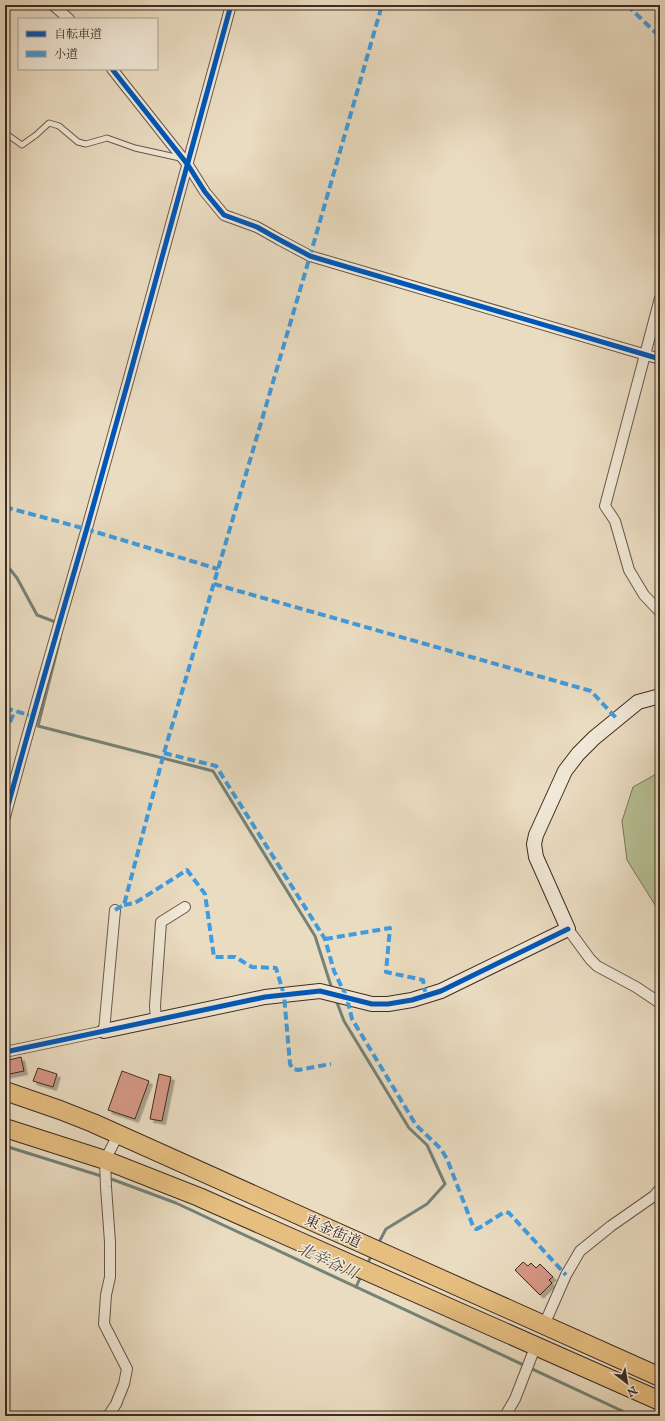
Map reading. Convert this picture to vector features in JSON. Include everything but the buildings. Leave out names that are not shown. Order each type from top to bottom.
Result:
[{"type":"highway","name":"東金街道","points":[[5,1091],[93,1123],[660,1377]]},
{"type":"highway","name":"東金街道","points":[[5,1128],[105,1160],[198,1197],[660,1401]]},
{"type":"highway","points":[[536,1345],[544,1325]]},
{"type":"street","points":[[53,5],[68,18]]},
{"type":"street","points":[[5,817],[32,716],[86,529],[186,162],[231,5]]},
{"type":"street","points":[[113,70],[186,162],[205,192],[224,215],[257,227],[310,256],[660,359]]},
{"type":"street","points":[[660,298],[605,506],[615,521],[629,570],[644,595],[660,612]]},
{"type":"street","points":[[660,696],[638,702],[594,738],[578,754],[565,771],[536,835],[534,844],[538,863],[568,929],[590,959],[597,966],[636,987],[660,1004]]},
{"type":"street","points":[[156,1020],[155,1006],[161,922],[185,907]]},
{"type":"street","points":[[104,1031],[115,910]]},
{"type":"street","points":[[5,1052],[265,997],[320,991],[372,1004],[399,1003],[441,991],[568,929]]},
{"type":"street","points":[[108,1416],[116,1404],[124,1384],[127,1368],[104,1324],[106,1295],[110,1277],[105,1160],[118,1135]]},
{"type":"street","points":[[544,1325],[566,1275],[580,1251],[611,1226],[654,1196],[660,1189]]},
{"type":"street","points":[[505,1416],[515,1399],[536,1345]]},
{"type":"lane","points":[[5,133],[22,145],[49,123],[59,126],[78,142],[86,144],[107,138],[135,148],[186,162]]},
{"type":"green space","points":[[660,772],[660,913],[627,860],[622,821],[633,787]]},
{"type":"waterway","points":[[5,563],[17,578],[37,615],[58,623]]},
{"type":"waterway","points":[[60,639],[38,726],[213,771],[315,936],[332,989]]},
{"type":"waterway","points":[[336,1000],[344,1021],[409,1128],[427,1145],[445,1184],[427,1204],[386,1229],[378,1244]]},
{"type":"waterway","name":"北幸谷川","points":[[5,1146],[114,1180],[176,1203],[633,1416]]},
{"type":"waterway","points":[[367,1265],[372,1254]]},
{"type":"waterway","points":[[356,1287],[361,1276]]},
{"type":"marked path","points":[[115,910],[124,905],[164,753],[382,5]]},
{"type":"marked path","points":[[627,5],[660,37]]},
{"type":"marked path","points":[[5,507],[86,529],[218,569]]},
{"type":"marked path","points":[[214,584],[591,691],[617,719]]},
{"type":"marked path","points":[[5,708],[32,716]]},
{"type":"marked path","points":[[5,733],[15,711]]},
{"type":"marked path","points":[[164,753],[216,766],[325,939],[334,971],[347,998],[352,1019],[416,1125],[441,1149],[447,1159],[473,1226],[476,1229],[479,1228],[503,1213],[509,1213],[566,1275]]},
{"type":"marked path","points":[[124,905],[135,903],[187,870],[205,894],[214,957],[235,957],[252,967],[276,968],[284,995],[290,1064],[293,1069],[298,1070],[331,1064]]},
{"type":"marked path","points":[[325,939],[390,928],[386,972],[423,980],[426,996]]},
{"type":"cycle path","points":[[5,817],[124,397],[231,5]]},
{"type":"cycle path","points":[[113,70],[188,165],[205,192],[224,215],[257,227],[310,256],[660,359]]},
{"type":"cycle path","points":[[5,1052],[265,997],[320,991],[372,1004],[388,1004],[412,1000],[441,991],[568,929]]}]
